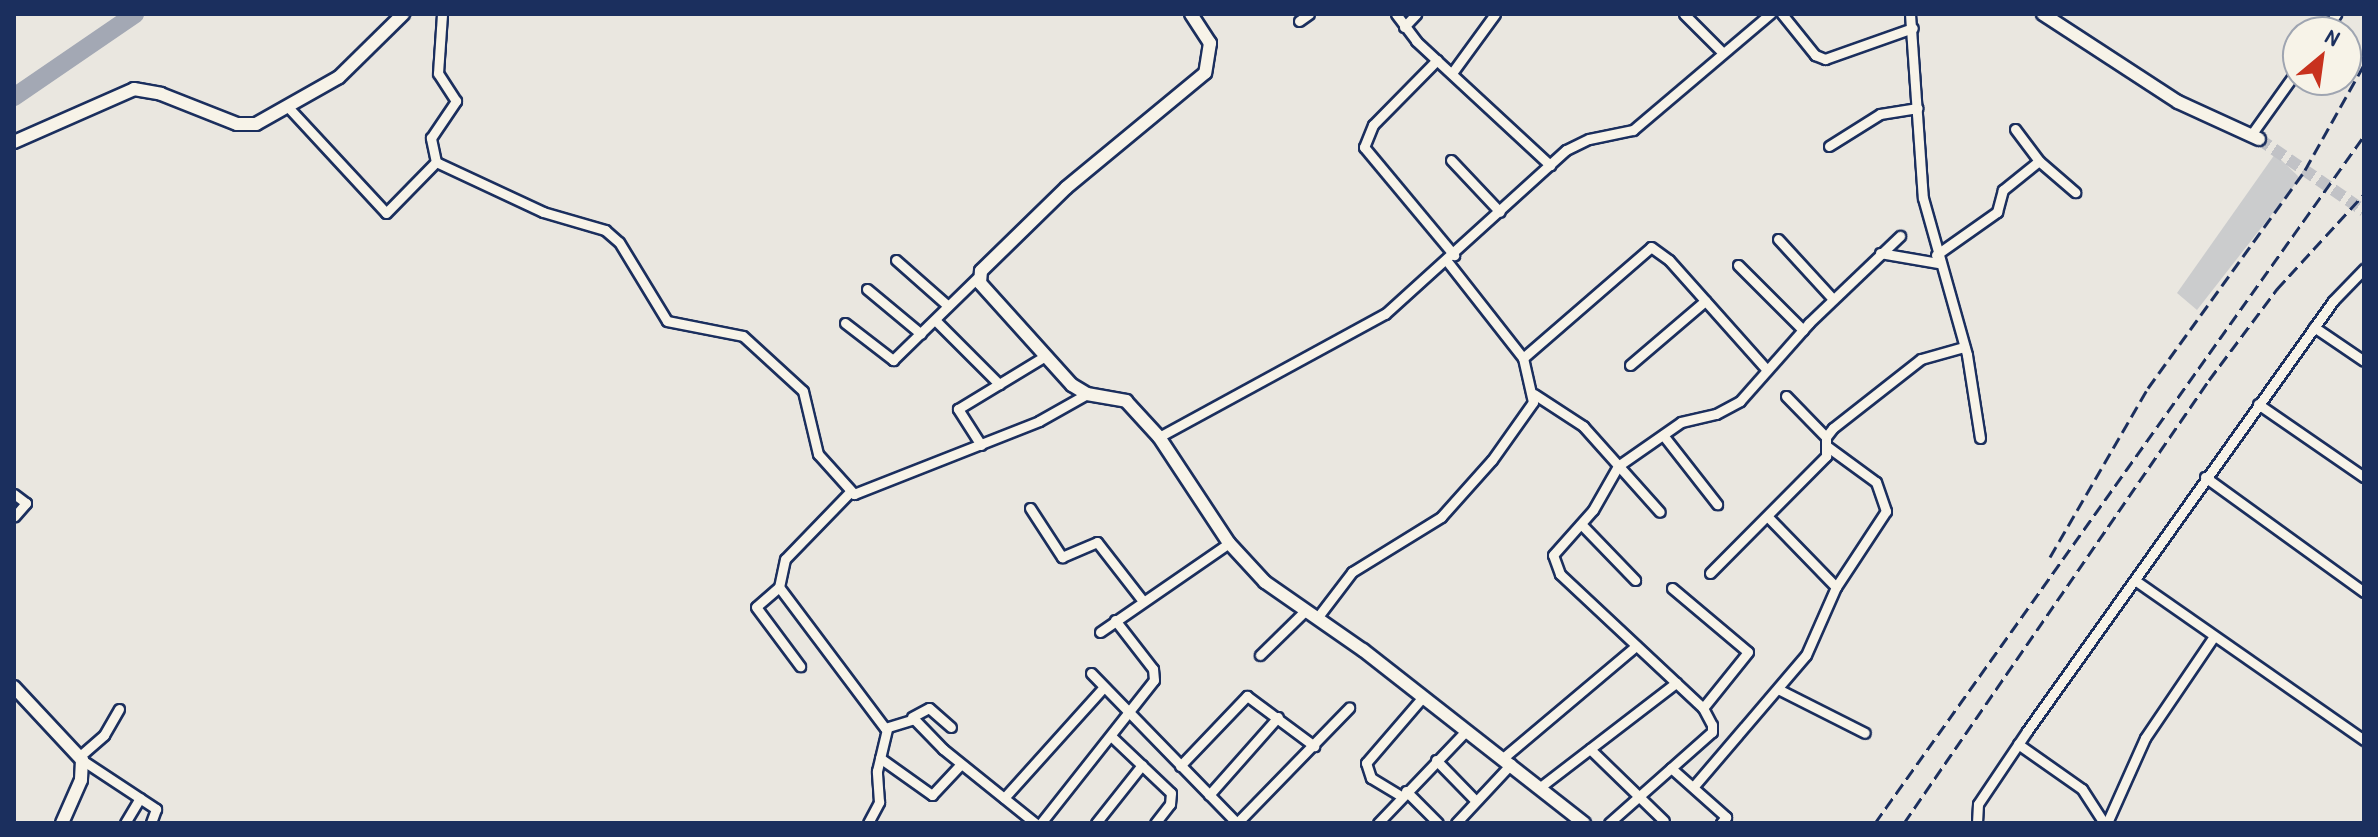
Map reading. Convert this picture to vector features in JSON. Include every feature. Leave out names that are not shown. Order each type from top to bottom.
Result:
[{"type":"street","points":[[14,142],[134,89],[161,94],[249,126],[339,77],[403,14]]},
{"type":"street","points":[[436,162],[431,138],[456,101],[438,73],[442,14]]},
{"type":"street","points":[[845,323],[890,361],[921,334],[1076,179],[1205,73],[1210,43],[1191,14]]},
{"type":"street","points":[[1299,21],[1309,14]]},
{"type":"street","points":[[1396,14],[1404,27],[1437,60],[1550,165]]},
{"type":"street","points":[[1404,27],[1416,14]]},
{"type":"street","points":[[1452,73],[1495,14]]},
{"type":"street","points":[[1684,14],[1723,53]]},
{"type":"street","points":[[1159,437],[1353,334],[1450,258],[1578,142],[1633,130],[1770,14]]},
{"type":"street","points":[[1782,14],[1815,55],[1825,59],[1913,28]]},
{"type":"street","points":[[1910,14],[1923,198],[1937,259],[1964,347],[1980,438]]},
{"type":"street","points":[[2043,14],[2165,94],[2255,137],[2282,94]]},
{"type":"street","points":[[1437,60],[1373,125],[1364,147],[1523,358],[1534,394],[1583,426],[1660,512]]},
{"type":"street","points":[[288,107],[386,213],[436,162]]},
{"type":"street","points":[[1829,146],[1880,114],[1918,108]]},
{"type":"street","points":[[2015,129],[2039,161],[2075,192]]},
{"type":"street","points":[[1451,160],[1500,212]]},
{"type":"street","points":[[1880,253],[1937,259],[1997,212],[2003,190],[2039,161]]},
{"type":"street","points":[[436,162],[543,212],[605,230],[619,242],[671,324],[719,328],[757,344],[803,391],[818,454],[850,492],[861,495],[981,445],[1087,394]]},
{"type":"street","points":[[1609,823],[1712,732],[1703,708],[1553,563],[1557,548],[1581,524],[1618,466],[1681,422],[1729,408],[1833,299],[1900,236]]},
{"type":"street","points":[[1778,239],[1833,299]]},
{"type":"street","points":[[1523,358],[1646,248],[1657,248],[1767,370]]},
{"type":"street","points":[[896,260],[948,306]]},
{"type":"street","points":[[1738,265],[1803,330]]},
{"type":"street","points":[[1977,823],[1978,804],[2018,744],[2314,327],[2364,269]]},
{"type":"street","points":[[977,278],[1042,358],[1087,394],[1122,398],[1159,437],[1229,543],[1265,582],[1507,761],[1581,822]]},
{"type":"street","points":[[867,289],[921,334]]},
{"type":"street","points":[[1630,365],[1705,301]]},
{"type":"street","points":[[935,320],[999,384]]},
{"type":"street","points":[[2314,327],[2364,361]]},
{"type":"street","points":[[1710,573],[1769,518],[1826,456],[1827,442],[1921,359],[1964,347]]},
{"type":"street","points":[[981,445],[958,409],[1042,358]]},
{"type":"street","points":[[1317,618],[1352,572],[1441,517],[1492,460],[1534,394]]},
{"type":"street","points":[[1694,786],[1806,655],[1836,587],[1886,511],[1876,482],[1827,442],[1786,396]]},
{"type":"street","points":[[2258,404],[2364,477]]},
{"type":"street","points":[[1663,435],[1717,504]]},
{"type":"street","points":[[2205,477],[2364,592]]},
{"type":"street","points":[[800,666],[756,607],[779,587],[785,559],[850,492]]},
{"type":"street","points":[[14,494],[26,503],[14,517]]},
{"type":"street","points":[[1030,508],[1062,557],[1097,542],[1143,601]]},
{"type":"street","points":[[1769,518],[1836,587]]},
{"type":"street","points":[[1581,524],[1635,580]]},
{"type":"street","points":[[1100,632],[1229,543]]},
{"type":"street","points":[[2136,581],[2364,740]]},
{"type":"street","points":[[779,587],[887,729]]},
{"type":"street","points":[[1672,588],[1748,652],[1703,708]]},
{"type":"street","points":[[1260,655],[1305,611]]},
{"type":"street","points":[[912,717],[961,764],[1038,823],[1112,737],[1155,674],[1115,620]]},
{"type":"street","points":[[2105,823],[2145,738],[2214,636]]},
{"type":"street","points":[[1456,823],[1507,761],[1636,646]]},
{"type":"street","points":[[1091,673],[1237,823],[1349,708]]},
{"type":"street","points":[[1539,788],[1676,683]]},
{"type":"street","points":[[14,687],[81,758],[157,810],[151,823]]},
{"type":"street","points":[[1004,798],[1104,687]]},
{"type":"street","points":[[1778,689],[1865,733]]},
{"type":"street","points":[[1180,766],[1247,696],[1314,746]]},
{"type":"street","points":[[1421,699],[1370,754],[1364,769],[1404,793],[1438,823]]},
{"type":"street","points":[[887,729],[929,708],[951,727]]},
{"type":"street","points":[[62,823],[81,780],[81,758],[104,735],[119,709]]},
{"type":"street","points":[[1209,795],[1278,717]]},
{"type":"street","points":[[868,823],[879,802],[880,758],[887,729]]},
{"type":"street","points":[[1378,823],[1465,732]]},
{"type":"street","points":[[1112,737],[1171,793],[1155,823]]},
{"type":"street","points":[[2018,744],[2082,789],[2105,823]]},
{"type":"street","points":[[1590,749],[1664,821]]},
{"type":"street","points":[[880,758],[932,795],[961,764]]},
{"type":"street","points":[[1436,760],[1476,801]]},
{"type":"street","points":[[1096,823],[1142,765]]},
{"type":"street","points":[[1671,768],[1726,817],[1721,823]]},
{"type":"street","points":[[125,823],[140,798]]},
{"type":"shaded area","points":[[2275,154],[2300,178],[2197,310],[2177,293]]},
{"type":"waterway","points":[[14,97],[135,14]]},
{"type":"tunnel","points":[[2259,139],[2364,211]]},
{"type":"railway","points":[[2050,557],[2148,388],[2305,170],[2364,65]]},
{"type":"railway","points":[[1875,823],[2364,136]]},
{"type":"railway","points":[[1904,823],[2209,380],[2277,289],[2364,194]]}]
